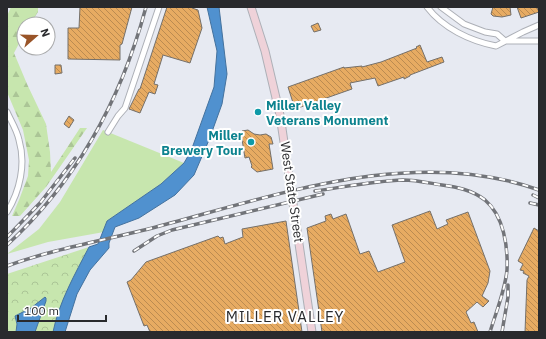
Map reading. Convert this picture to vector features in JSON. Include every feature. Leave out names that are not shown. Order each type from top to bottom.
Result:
[{"type":"main road","name":"West State Street","points":[[251,7],[265,52],[280,115],[312,332]]},
{"type":"street","points":[[108,132],[125,108],[159,7]]},
{"type":"street","points":[[426,7],[446,26],[457,33],[486,44],[496,46],[539,25]]},
{"type":"street","points":[[441,7],[464,24],[485,32],[497,34],[505,41],[539,41]]},
{"type":"street","points":[[7,112],[17,133],[22,152],[22,172],[15,196],[7,212]]},
{"type":"green space","points":[[11,7],[38,7],[38,12],[35,16],[16,16],[16,49],[14,53],[46,124],[51,172],[80,128],[87,128],[46,187],[20,216],[12,216],[28,176],[29,160],[23,130],[7,92],[7,16]]},
{"type":"green space","points":[[103,130],[184,163],[161,184],[107,221],[104,232],[48,242],[7,254],[39,229],[60,202]]},
{"type":"green space","points":[[89,247],[56,319],[53,332],[7,332],[7,274]]},
{"type":"water","points":[[207,7],[219,7],[227,74],[222,104],[194,175],[175,195],[139,218],[115,227],[109,243],[109,248],[90,270],[77,294],[65,332],[53,332],[63,299],[73,278],[89,247],[98,244],[107,221],[161,184],[184,163],[191,151],[214,87],[217,51]]},
{"type":"water","points":[[45,297],[46,301],[35,332],[16,332],[17,324],[15,316],[31,308]]},
{"type":"building","points":[[80,7],[132,7],[122,44],[120,45],[120,60],[68,59],[68,28],[79,28]]},
{"type":"building","points":[[167,7],[192,7],[198,10],[202,28],[190,63],[163,55],[154,84],[158,85],[155,94],[149,92],[140,113],[129,109],[140,89]]},
{"type":"building","points":[[493,7],[510,7],[511,15],[502,17],[493,16],[491,14]]},
{"type":"building","points":[[517,7],[537,7],[539,12],[521,18]]},
{"type":"building","points":[[318,23],[321,30],[314,32],[311,26]]},
{"type":"building","points":[[420,45],[427,62],[442,57],[444,62],[410,75],[404,79],[404,77],[378,86],[375,78],[350,83],[352,89],[295,109],[288,87],[344,67],[362,67],[381,62],[417,48],[416,47]]},
{"type":"building","points":[[55,65],[61,65],[62,73],[55,74]]},
{"type":"building","points":[[69,116],[74,120],[69,128],[64,124]]},
{"type":"building","points":[[248,130],[254,134],[266,134],[271,137],[273,144],[269,144],[273,169],[257,172],[251,167],[249,157],[245,158],[242,139],[239,136],[242,131]]},
{"type":"building","points":[[430,211],[437,229],[448,224],[446,220],[468,212],[490,271],[488,283],[482,296],[489,301],[483,307],[477,302],[466,312],[471,323],[474,322],[478,332],[322,332],[307,228],[326,221],[325,216],[331,214],[333,219],[346,214],[360,254],[369,251],[378,272],[405,262],[392,225]]},
{"type":"building","points":[[286,221],[302,332],[150,332],[147,325],[144,326],[127,282],[131,280],[146,262],[218,236],[220,238],[223,237],[225,244],[243,237],[242,229]]},
{"type":"building","points":[[534,228],[539,231],[539,332],[525,332],[527,280],[529,276],[523,273],[524,271],[520,270],[523,264],[518,261]]},
{"type":"railway","points":[[7,245],[32,220],[55,193],[76,166],[94,136],[110,106],[124,74],[146,7]]},
{"type":"railway","points":[[7,237],[40,203],[75,158]]},
{"type":"railway","points":[[7,266],[44,254],[156,227],[250,201],[298,189],[346,180],[395,173],[444,172],[492,177],[539,190]]},
{"type":"railway","points":[[315,191],[370,183],[408,180],[459,188],[470,191],[485,200],[497,214],[501,223],[507,252],[507,270],[504,286],[490,332]]},
{"type":"railway","points":[[134,251],[157,236],[172,230],[323,194]]},
{"type":"railway","points":[[533,195],[539,198]]},
{"type":"railway","points":[[530,203],[539,205]]},
{"type":"railway","points":[[502,332],[508,297],[508,285]]},
{"type":"place","name":"Miller Valley Veterans Monument","points":[[258,112]]},
{"type":"place","name":"Miller Brewery Tour","points":[[251,142]]},
{"type":"district","name":"MILLER VALLEY","points":[[285,316]]}]
